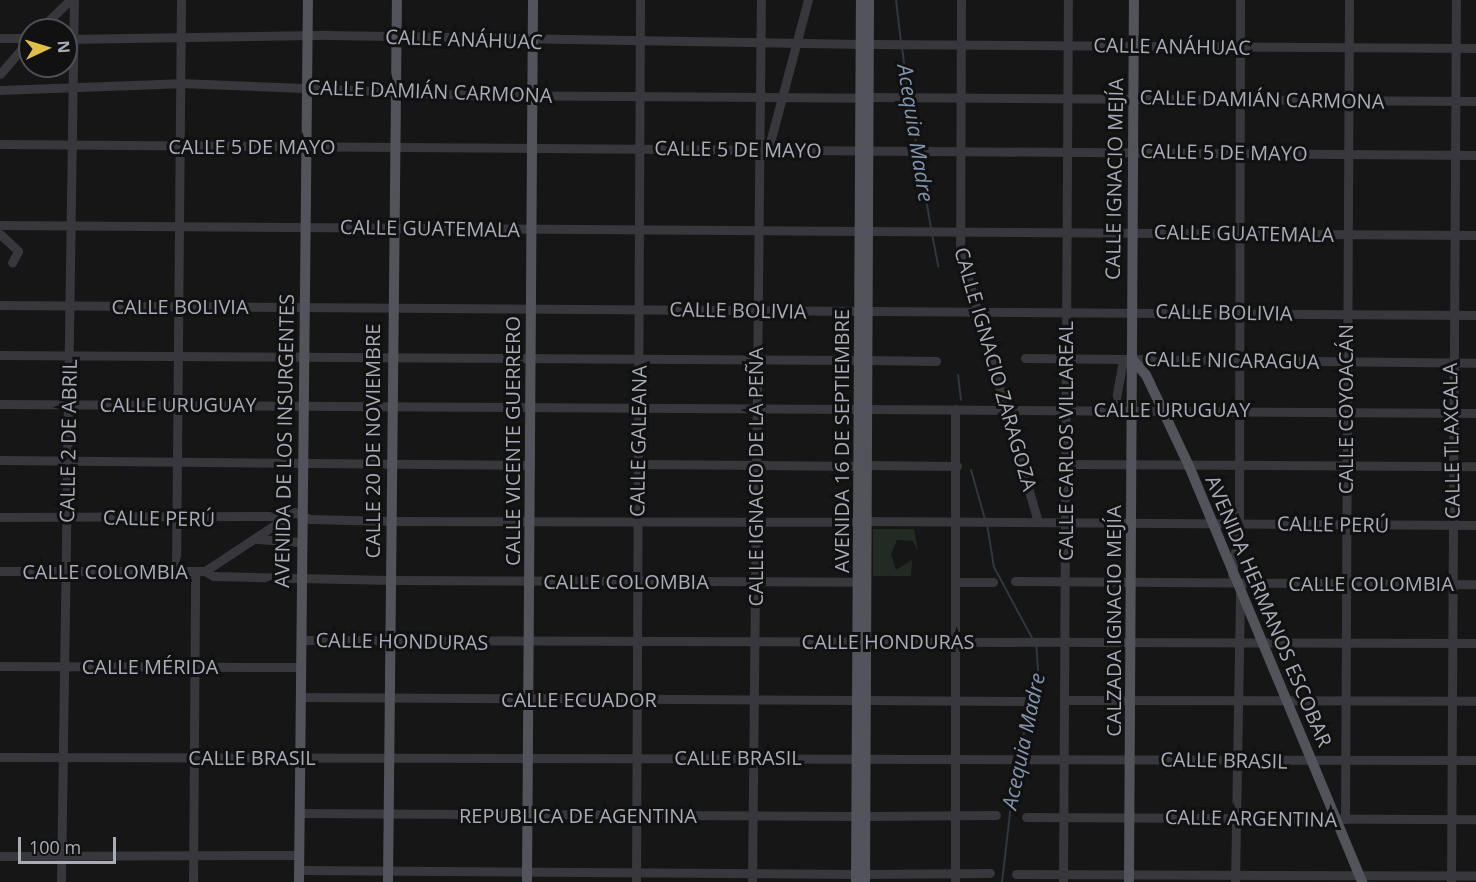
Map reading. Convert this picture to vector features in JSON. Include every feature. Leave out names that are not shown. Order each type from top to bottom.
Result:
[{"type":"main road","name":"AVENIDA DE LOS INSURGENTES","points":[[299,882],[300,462],[308,0]]},
{"type":"main road","name":"CALLE 20 DE NOVIEMBRE","points":[[388,877],[391,228],[397,0]]},
{"type":"main road","name":"CALLE VICENTE GUERRERO","points":[[526,878],[533,0]]},
{"type":"main road","name":"AVENIDA 16 DE SEPTIEMBRE","points":[[860,878],[865,98],[865,44],[861,0]]},
{"type":"main road","name":"AVENIDA 16 DE SEPTIEMBRE","points":[[865,44],[869,0]]},
{"type":"main road","name":"CALLE IGNACIO MEJÍA","points":[[1128,359],[1131,311],[1134,0]]},
{"type":"main road","name":"CALZADA IGNACIO MEJÍA","points":[[1128,359],[1131,409],[1129,878]]},
{"type":"main road","name":"AVENIDA HERMANOS ESCOBAR","points":[[1128,359],[1146,375],[1189,466],[1240,594],[1312,761],[1341,818],[1361,879]]},
{"type":"main road","name":"AVENIDA 16 DE SEPTIEMBRE","points":[[862,521],[858,582],[862,640]]},
{"type":"street","points":[[52,18],[72,0]]},
{"type":"street","name":"CALLE 2 DE ABRIL","points":[[71,18],[72,0]]},
{"type":"street","points":[[176,571],[177,227],[181,0]]},
{"type":"street","name":"CALLE GALEANA","points":[[636,882],[640,0]]},
{"type":"street","name":"CALLE IGNACIO DE LA PEÑA","points":[[752,877],[756,96],[761,0]]},
{"type":"street","points":[[768,150],[808,0]]},
{"type":"street","name":"CALLE IGNACIO ZARAGOZA","points":[[961,0],[958,230],[978,312],[1008,408],[1038,522]]},
{"type":"street","name":"CALLE CARLOS VILLAREAL","points":[[1063,878],[1068,0]]},
{"type":"street","points":[[1234,579],[1239,523],[1240,0]]},
{"type":"street","name":"CALLE COYOACÁN","points":[[1341,818],[1344,760],[1346,102],[1349,0]]},
{"type":"street","name":"CALLE TLAXCALA","points":[[1451,879],[1453,702],[1450,412],[1456,0]]},
{"type":"street","name":"CALLE ANÁHUAC","points":[[78,39],[307,36],[640,44],[959,43],[1476,48]]},
{"type":"street","points":[[0,38],[18,39]]},
{"type":"street","points":[[0,74],[18,53]]},
{"type":"street","name":"CALLE 2 DE ABRIL","points":[[62,882],[72,78]]},
{"type":"street","name":"CALLE DAMIÁN CARMONA","points":[[0,90],[179,83],[394,88],[532,96],[865,98],[1067,96],[1346,102],[1476,101]]},
{"type":"street","name":"CALLE 5 DE MAYO","points":[[0,144],[639,147],[756,150],[959,149],[1476,155]]},
{"type":"street","name":"CALLE GUATEMALA","points":[[1,228],[70,225],[1476,235]]},
{"type":"street","points":[[1,228],[18,251],[12,263]]},
{"type":"street","name":"CALLE BOLIVIA","points":[[0,305],[1476,315]]},
{"type":"street","points":[[0,355],[177,354],[936,361]]},
{"type":"street","name":"CALLE NICARAGUA","points":[[1024,358],[1476,363]]},
{"type":"street","points":[[1114,409],[1128,359]]},
{"type":"street","name":"CALLE URUGUAY","points":[[0,404],[1065,408],[1476,413]]},
{"type":"street","points":[[955,878],[958,758],[957,465],[960,409]]},
{"type":"street","points":[[0,460],[530,465]]},
{"type":"street","points":[[638,464],[957,465]]},
{"type":"street","points":[[1064,464],[1476,466]]},
{"type":"street","points":[[193,882],[194,666],[200,571],[257,539],[282,516]]},
{"type":"street","name":"CALLE PERÚ","points":[[0,517],[300,516],[390,521],[1476,525]]},
{"type":"street","points":[[257,539],[300,542]]},
{"type":"street","name":"CALLE COLOMBIA","points":[[0,571],[200,571],[300,578],[390,580],[858,582]]},
{"type":"street","name":"CALLE COLOMBIA","points":[[1015,581],[1131,582],[1234,579],[1343,584],[1476,584]]},
{"type":"street","points":[[957,582],[993,582]]},
{"type":"street","points":[[1235,879],[1237,642],[1240,594]]},
{"type":"street","name":"CALLE HONDURAS","points":[[301,640],[1476,643]]},
{"type":"street","name":"CALLE MÉRIDA","points":[[0,666],[300,667]]},
{"type":"street","name":"CALLE ECUADOR","points":[[300,697],[1027,701]]},
{"type":"street","points":[[1064,700],[1476,701]]},
{"type":"street","name":"CALLE BRASIL","points":[[0,757],[636,756],[1476,760]]},
{"type":"street","name":"REPUBLICA DE AGENTINA","points":[[300,813],[861,816]]},
{"type":"street","points":[[861,816],[996,815]]},
{"type":"street","name":"CALLE ARGENTINA","points":[[1026,817],[1476,819]]},
{"type":"street","points":[[0,856],[299,855]]},
{"type":"street","points":[[299,870],[388,877],[526,878],[636,872],[752,877],[860,878],[955,878],[990,873]]},
{"type":"street","points":[[1016,874],[1063,878],[1235,879],[1451,879],[1476,876]]},
{"type":"shaded area","points":[[873,529],[914,529],[918,552],[913,541],[897,540],[891,554],[896,570],[912,560],[911,576],[873,576]]},
{"type":"waterway","name":"Acequia Madre","points":[[896,0],[901,42]]},
{"type":"waterway","name":"Acequia Madre","points":[[902,47],[908,95]]},
{"type":"waterway","name":"Acequia Madre","points":[[909,101],[917,149]]},
{"type":"waterway","name":"Acequia Madre","points":[[918,154],[931,228]]},
{"type":"waterway","name":"Acequia Madre","points":[[932,234],[938,266]]},
{"type":"waterway","name":"Acequia Madre","points":[[958,375],[961,400]]},
{"type":"waterway","name":"Acequia Madre","points":[[971,470],[985,519]]},
{"type":"waterway","name":"Acequia Madre","points":[[987,524],[994,567],[1032,638]]},
{"type":"waterway","name":"Acequia Madre","points":[[1017,756],[1039,684],[1036,645]]},
{"type":"waterway","name":"Acequia Madre","points":[[1002,882],[1016,761]]}]
